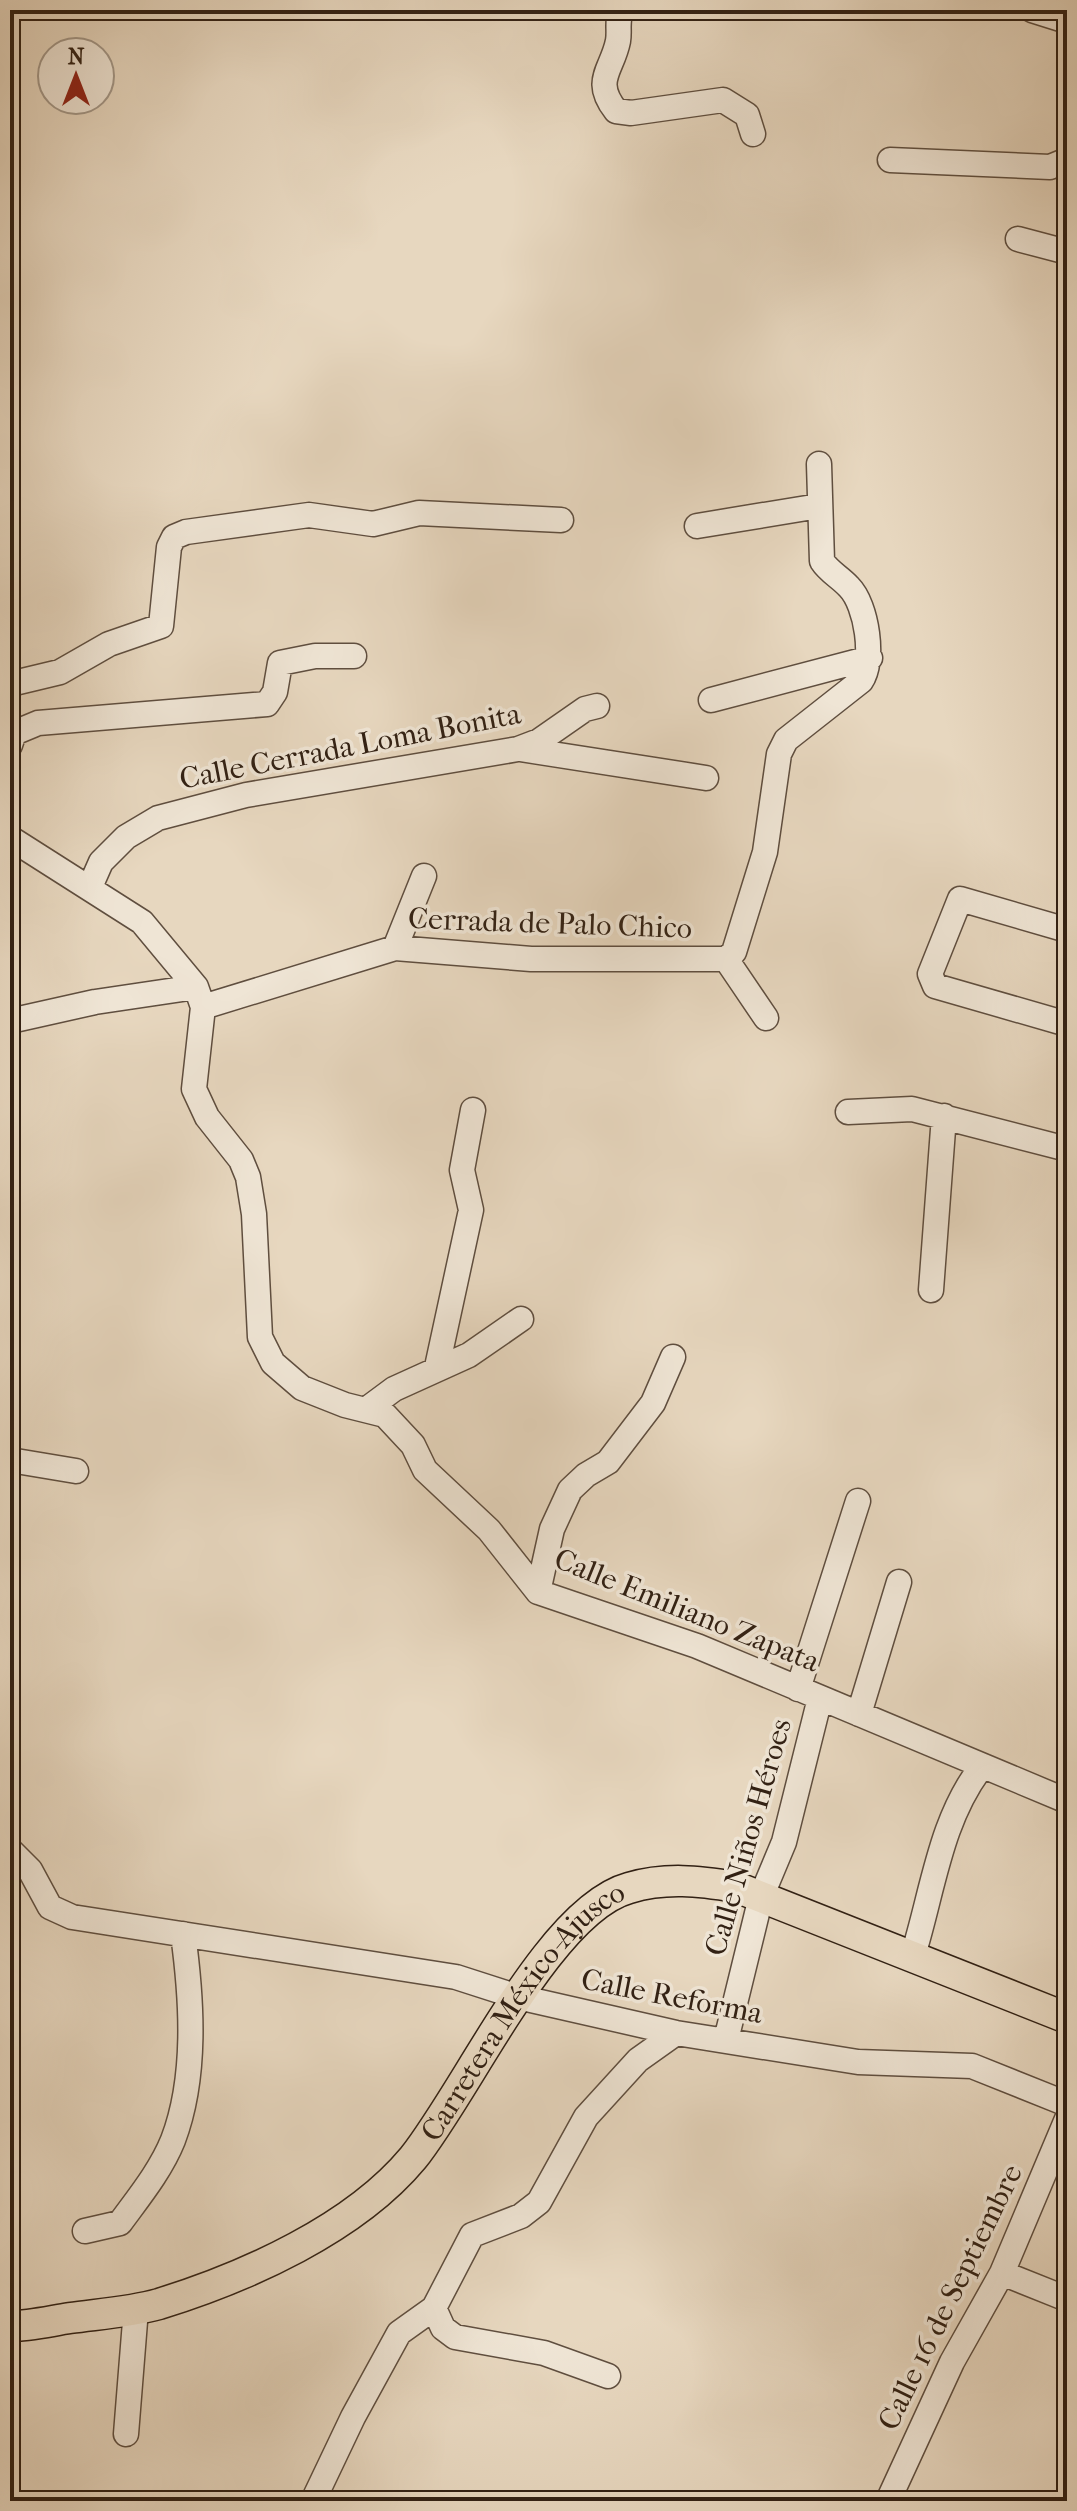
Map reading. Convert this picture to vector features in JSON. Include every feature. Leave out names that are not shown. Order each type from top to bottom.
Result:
[{"type":"main road","name":"Carretera México-Ajusco","points":[[10,2326],[159,2304],[291,2253],[355,2210],[411,2159],[477,2065],[536,1968],[580,1918],[626,1888],[684,1878],[736,1887],[1067,2018]]},
{"type":"street","points":[[622,10],[619,39],[603,76],[606,98],[616,111],[631,113],[723,100],[747,115],[753,134]]},
{"type":"street","points":[[1032,10],[1067,21]]},
{"type":"street","points":[[890,160],[1050,167],[1067,160]]},
{"type":"street","points":[[1018,239],[1067,252]]},
{"type":"street","points":[[711,700],[870,658],[857,596],[822,561],[819,464]]},
{"type":"street","points":[[697,526],[819,506]]},
{"type":"street","points":[[10,684],[60,672],[109,644],[161,626],[169,547],[174,537],[186,532],[309,515],[373,524],[419,513],[561,520]]},
{"type":"street","points":[[10,745],[14,733],[38,723],[267,704],[275,692],[280,663],[315,656],[354,656]]},
{"type":"street","name":"Cerrada de Palo Chico","points":[[10,1021],[95,1002],[199,997],[395,948],[531,959],[726,959],[734,952],[765,852],[779,754],[786,740],[861,681],[868,671],[870,658]]},
{"type":"street","name":"Calle Cerrada Loma Bonita","points":[[90,887],[101,862],[126,837],[158,818],[246,795],[518,749],[539,741],[585,709],[597,706]]},
{"type":"street","points":[[518,749],[706,778]]},
{"type":"street","points":[[10,838],[142,922],[199,997]]},
{"type":"street","points":[[395,948],[424,876]]},
{"type":"street","points":[[1067,930],[960,899],[930,981],[935,986],[1067,1024]]},
{"type":"street","points":[[726,959],[766,1018]]},
{"type":"street","name":"Calle Emiliano Zapata","points":[[199,997],[194,1089],[207,1117],[241,1160],[248,1177],[254,1214],[260,1337],[273,1363],[302,1388],[345,1405],[385,1415],[413,1445],[425,1470],[489,1530],[538,1592],[697,1646],[1067,1801]]},
{"type":"street","points":[[848,1112],[912,1109],[1067,1149]]},
{"type":"street","points":[[437,1367],[471,1210],[462,1170],[473,1110]]},
{"type":"street","points":[[931,1290],[944,1116]]},
{"type":"street","points":[[367,1409],[394,1389],[469,1355],[521,1319]]},
{"type":"street","points":[[538,1592],[552,1529],[570,1490],[586,1475],[608,1462],[653,1403],[673,1357]]},
{"type":"street","points":[[10,1460],[76,1471]]},
{"type":"street","name":"Calle Niños Héroes","points":[[726,2040],[761,1897],[784,1842],[809,1693],[858,1501]]},
{"type":"street","points":[[859,1714],[899,1582]]},
{"type":"street","points":[[913,1955],[933,1872],[965,1788],[982,1766]]},
{"type":"street","name":"Calle Reforma","points":[[10,1850],[30,1870],[50,1907],[72,1917],[456,1977],[518,1997],[676,2033],[858,2062],[972,2066],[1067,2104]]},
{"type":"street","points":[[85,2231],[120,2223],[172,2142],[186,2097],[190,1983],[183,1934]]},
{"type":"street","points":[[313,2501],[359,2405],[399,2333],[434,2308],[472,2235],[521,2216],[539,2202],[586,2117],[638,2060],[676,2033]]},
{"type":"street","name":"Calle 16 de Septiembre","points":[[888,2501],[952,2362],[1002,2273],[1067,2119]]},
{"type":"street","points":[[1002,2273],[1067,2299]]},
{"type":"street","points":[[434,2308],[443,2328],[455,2337],[544,2353],[608,2376]]},
{"type":"street","points":[[126,2434],[136,2309]]}]
